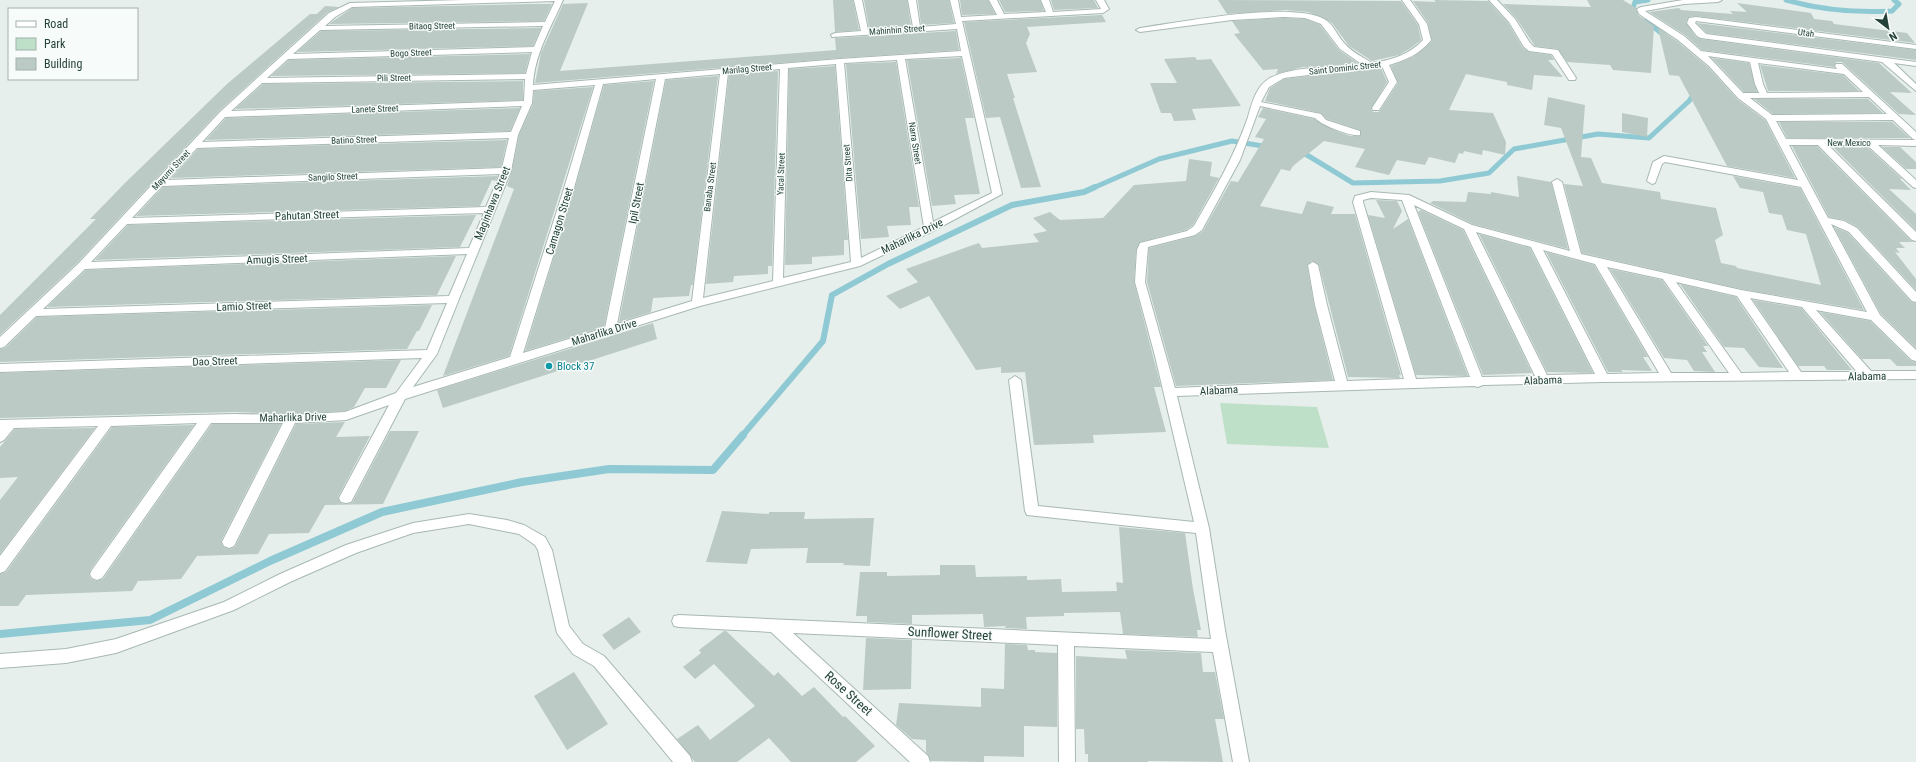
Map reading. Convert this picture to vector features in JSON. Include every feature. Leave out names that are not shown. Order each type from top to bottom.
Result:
[{"type":"street","name":"Mayumi Street","points":[[0,344],[82,266],[223,114],[332,15],[350,5],[552,0]]},
{"type":"street","name":"Maginhawa Street","points":[[346,498],[400,396],[431,354],[506,171],[514,135],[528,103],[529,76],[537,49],[559,0]]},
{"type":"street","points":[[858,0],[865,32]]},
{"type":"street","points":[[912,0],[917,29]]},
{"type":"street","name":"Maharlika Drive","points":[[6,423],[291,419],[346,416],[400,396],[697,303],[856,264],[997,194],[954,0]]},
{"type":"street","points":[[993,0],[1001,16]]},
{"type":"street","points":[[1045,0],[1051,14]]},
{"type":"street","name":"Mahinhin Street","points":[[835,35],[917,29],[1001,16],[1103,11],[1105,9],[1100,0]]},
{"type":"street","name":"Saint Dominic Street","points":[[1170,392],[1140,282],[1142,250],[1144,245],[1191,233],[1198,228],[1234,163],[1247,134],[1256,102],[1264,87],[1270,81],[1281,77],[1312,71],[1385,64],[1413,53],[1423,46],[1427,40],[1423,24],[1406,0]]},
{"type":"street","points":[[1493,0],[1512,21],[1527,45],[1532,49],[1555,52],[1572,78]]},
{"type":"street","points":[[1718,0],[1690,10],[1641,9],[1642,12],[1681,38],[1699,53],[1712,64],[1741,96],[1770,118],[1803,184],[1875,317],[1916,357]]},
{"type":"street","points":[[1690,10],[1692,20],[1691,23],[1700,34],[1704,36],[1916,64]]},
{"type":"street","name":"Utah","points":[[1690,10],[1916,47]]},
{"type":"street","points":[[1140,30],[1255,16],[1303,16],[1319,20],[1332,29],[1343,47],[1371,66]]},
{"type":"street","name":"Bitaog Street","points":[[317,28],[547,24]]},
{"type":"street","name":"Bogo Street","points":[[284,57],[537,49]]},
{"type":"street","points":[[1826,52],[1844,72],[1871,94],[1916,137]]},
{"type":"street","name":"Marilag Street","points":[[529,88],[840,61],[966,53]]},
{"type":"street","points":[[1699,53],[1844,72]]},
{"type":"street","name":"Narra Street","points":[[900,58],[929,229]]},
{"type":"street","points":[[1885,60],[1916,88]]},
{"type":"street","name":"Dita Street","points":[[840,61],[856,264]]},
{"type":"street","points":[[1754,61],[1759,84],[1764,95]]},
{"type":"street","points":[[1376,108],[1393,82],[1385,64]]},
{"type":"street","name":"Yacal Street","points":[[778,283],[784,66]]},
{"type":"street","name":"Banaba Street","points":[[697,303],[724,71]]},
{"type":"street","name":"Pili Street","points":[[258,81],[529,76]]},
{"type":"street","name":"Ipil Street","points":[[610,330],[661,76]]},
{"type":"street","name":"Camagon Street","points":[[515,359],[567,195],[600,81]]},
{"type":"street","points":[[1741,96],[1871,94]]},
{"type":"street","points":[[1256,102],[1318,116],[1323,122],[1357,133]]},
{"type":"street","name":"Lanete Street","points":[[223,114],[528,103]]},
{"type":"street","points":[[1770,118],[1896,117]]},
{"type":"street","name":"Batino Street","points":[[194,145],[514,135]]},
{"type":"street","name":"New Mexico","points":[[1782,142],[1916,143]]},
{"type":"street","points":[[1869,142],[1916,186]]},
{"type":"street","points":[[1821,143],[1916,238]]},
{"type":"street","points":[[1652,180],[1658,162],[1664,159],[1714,166],[1803,184]]},
{"type":"street","name":"Sangilo Street","points":[[159,183],[506,171]]},
{"type":"street","points":[[1557,182],[1577,257]]},
{"type":"street","points":[[1411,383],[1358,198],[1371,195],[1406,197],[1468,227],[1577,257],[1741,293],[1875,317]]},
{"type":"street","points":[[1406,197],[1478,383]]},
{"type":"street","name":"Pahutan Street","points":[[124,221],[490,210]]},
{"type":"street","points":[[1823,220],[1840,223],[1853,230],[1916,300]]},
{"type":"street","points":[[1468,227],[1543,380]]},
{"type":"street","points":[[1536,246],[1603,378]]},
{"type":"street","name":"Amugis Street","points":[[82,266],[472,251]]},
{"type":"street","points":[[1599,262],[1668,378]]},
{"type":"street","points":[[1313,264],[1321,305],[1342,385]]},
{"type":"street","points":[[1667,277],[1738,377]]},
{"type":"street","points":[[1741,293],[1798,377]]},
{"type":"street","name":"Lamio Street","points":[[34,313],[454,299]]},
{"type":"street","points":[[1805,304],[1868,376]]},
{"type":"street","name":"Dao Street","points":[[0,368],[431,354]]},
{"type":"street","name":"Alabama","points":[[1170,392],[1342,385],[1478,383],[1603,378],[1798,377],[1916,374]]},
{"type":"street","points":[[1015,380],[1032,511],[1202,528]]},
{"type":"street","points":[[1170,392],[1202,528],[1220,646],[1241,762]]},
{"type":"street","points":[[97,574],[207,419]]},
{"type":"street","points":[[229,542],[291,419]]},
{"type":"street","points":[[0,567],[108,421]]},
{"type":"street","points":[[0,437],[6,423]]},
{"type":"street","points":[[0,661],[66,656],[116,646],[229,606],[285,578],[351,549],[413,528],[469,519],[507,525],[524,530],[540,541],[545,550],[562,628],[578,649],[598,661],[684,762]]},
{"type":"street","name":"Sunflower Street","points":[[679,621],[1220,646]]},
{"type":"street","name":"Rose Street","points":[[774,625],[871,713],[922,762]]},
{"type":"street","points":[[1066,638],[1067,762]]},
{"type":"green space","points":[[1220,403],[1317,407],[1329,448],[1227,444]]},
{"type":"building","points":[[833,0],[853,0],[859,30],[835,32]]},
{"type":"building","points":[[864,0],[907,0],[911,26],[869,28]]},
{"type":"building","points":[[918,0],[949,0],[954,23],[921,25]]},
{"type":"building","points":[[960,0],[988,0],[995,14],[962,15]]},
{"type":"building","points":[[999,0],[1040,0],[1044,11],[1005,12]]},
{"type":"building","points":[[1051,0],[1094,0],[1098,8],[1054,10]]},
{"type":"building","points":[[1218,0],[1401,1],[1418,25],[1421,40],[1399,55],[1372,61],[1349,46],[1332,23],[1324,18],[1308,12],[1286,10],[1227,14]]},
{"type":"building","points":[[1434,0],[1488,1],[1508,23],[1523,48],[1529,52],[1551,55],[1554,60],[1548,60],[1563,77],[1534,75],[1532,90],[1507,85],[1507,82],[1466,74],[1449,110],[1493,113],[1506,142],[1505,155],[1483,150],[1482,155],[1464,151],[1463,154],[1459,153],[1455,163],[1429,157],[1425,165],[1397,160],[1389,175],[1355,167],[1365,149],[1324,141],[1293,166],[1290,171],[1281,169],[1260,206],[1302,214],[1307,201],[1334,207],[1331,214],[1355,214],[1401,375],[1399,375],[1400,378],[1348,377],[1319,265],[1312,261],[1307,265],[1314,305],[1333,380],[1176,386],[1147,282],[1149,248],[1195,236],[1203,231],[1231,181],[1238,182],[1264,139],[1255,137],[1266,119],[1258,117],[1263,108],[1314,119],[1336,131],[1350,136],[1361,136],[1360,130],[1327,119],[1321,113],[1265,101],[1270,88],[1284,79],[1381,68],[1387,82],[1371,109],[1373,112],[1379,112],[1398,83],[1391,66],[1413,57],[1432,41],[1428,23],[1413,1],[1436,2]]},
{"type":"building","points":[[1587,0],[1623,0],[1636,8],[1638,15],[1654,26],[1651,73],[1613,70],[1610,65],[1567,62],[1558,49],[1535,46],[1516,18],[1503,4],[1591,7]]},
{"type":"building","points":[[588,3],[560,71],[836,50],[835,38],[956,31],[959,50],[840,58],[535,83],[541,53],[563,4]]},
{"type":"building","points":[[1737,3],[1811,13],[1814,19],[1832,21],[1834,24],[1907,33],[1915,43],[1696,16],[1689,17],[1686,22],[1696,37],[1701,39],[1879,63],[1912,93],[1890,92],[1916,115],[1899,114],[1842,62],[1836,62],[1834,67],[1702,50],[1685,35],[1649,12],[1679,8],[1681,10],[1733,14],[1730,11],[1747,12]]},
{"type":"building","points":[[552,4],[544,21],[329,24],[352,8]]},
{"type":"building","points":[[325,6],[339,7],[328,12],[219,111],[77,263],[0,335],[0,315],[96,219],[90,219],[125,183],[227,84],[310,14],[317,14]]},
{"type":"building","points":[[1102,15],[1106,22],[1027,27],[1030,34],[1026,43],[1037,72],[1007,74],[1041,187],[1021,188],[1000,117],[986,118],[964,22]]},
{"type":"building","points":[[1284,18],[1305,19],[1320,25],[1339,50],[1359,64],[1303,67],[1276,74],[1278,69],[1263,70],[1234,34],[1240,33],[1232,21]]},
{"type":"building","points":[[1697,23],[1916,50],[1916,60],[1707,33]]},
{"type":"building","points":[[541,28],[533,46],[297,52],[321,31]]},
{"type":"building","points":[[1658,28],[1677,41],[1708,67],[1737,99],[1765,120],[1795,178],[1727,166],[1679,76],[1669,75]]},
{"type":"building","points":[[530,54],[525,73],[271,76],[289,60]]},
{"type":"building","points":[[1195,57],[1197,60],[1211,59],[1241,106],[1192,109],[1196,120],[1174,121],[1171,113],[1161,113],[1150,83],[1177,83],[1164,59]]},
{"type":"building","points":[[961,58],[974,118],[965,118],[980,194],[954,195],[956,204],[932,206],[907,60]]},
{"type":"building","points":[[1712,58],[1749,63],[1757,92],[1744,92]]},
{"type":"building","points":[[896,62],[919,207],[909,207],[911,225],[887,226],[889,237],[861,239],[846,64]]},
{"type":"building","points":[[1760,65],[1843,75],[1859,91],[1768,91]]},
{"type":"building","points":[[835,66],[848,240],[844,240],[844,255],[812,257],[812,264],[785,265],[789,69]]},
{"type":"building","points":[[778,71],[772,266],[768,266],[768,274],[734,276],[733,282],[706,284],[729,74]]},
{"type":"building","points":[[718,76],[693,285],[691,285],[689,296],[653,298],[651,312],[619,322],[666,80]]},
{"type":"building","points":[[523,81],[523,100],[235,109],[263,84]]},
{"type":"building","points":[[654,81],[604,327],[525,351],[573,195],[604,85]]},
{"type":"building","points":[[593,87],[509,356],[443,376],[514,189],[507,186],[512,171],[519,135],[533,104],[534,91]]},
{"type":"building","points":[[1548,97],[1585,105],[1581,157],[1591,158],[1602,183],[1660,192],[1661,199],[1716,208],[1723,235],[1715,240],[1721,263],[1736,266],[1737,268],[1821,285],[1806,234],[1787,230],[1782,215],[1769,213],[1763,192],[1740,188],[1733,176],[1800,188],[1864,310],[1741,289],[1582,253],[1564,184],[1583,186],[1561,128],[1544,125]]},
{"type":"building","points":[[1754,99],[1868,99],[1883,113],[1773,114]]},
{"type":"building","points":[[520,108],[510,131],[206,140],[226,118]]},
{"type":"building","points":[[1622,113],[1648,118],[1647,137],[1622,132]]},
{"type":"building","points":[[1779,122],[1892,122],[1910,138],[1787,138]]},
{"type":"building","points":[[507,140],[501,167],[171,178],[198,149]]},
{"type":"building","points":[[1792,146],[1817,146],[1911,241],[1916,242],[1899,242],[1905,248],[1896,248],[1900,253],[1895,252],[1916,279],[1916,290],[1858,227],[1845,220],[1829,217]]},
{"type":"building","points":[[1832,146],[1866,146],[1902,179],[1900,179],[1911,190],[1889,189],[1916,214],[1916,230]]},
{"type":"building","points":[[1882,147],[1900,147],[1916,162],[1916,169],[1906,169]]},
{"type":"building","points":[[1189,159],[1212,162],[1210,176],[1219,178],[1193,225],[1186,230],[1140,242],[1136,250],[1134,282],[1161,387],[1154,387],[1166,432],[1093,435],[1094,443],[1034,445],[1025,372],[1001,373],[1001,367],[976,370],[929,296],[900,309],[886,296],[918,282],[906,269],[970,246],[979,243],[982,248],[1039,242],[1033,234],[1047,231],[1033,218],[1050,212],[1060,220],[1103,218],[1134,185],[1186,181]]},
{"type":"building","points":[[498,176],[495,181],[492,180],[480,206],[136,216],[163,187]]},
{"type":"building","points":[[1517,176],[1551,182],[1568,249],[1473,224],[1430,203],[1433,201],[1466,202],[1468,192],[1491,194],[1491,192],[1519,197]]},
{"type":"building","points":[[1376,200],[1397,201],[1402,211],[1393,229],[1408,219],[1468,376],[1416,375],[1368,215],[1385,218]]},
{"type":"building","points":[[1421,210],[1463,230],[1532,373],[1483,375],[1418,212]]},
{"type":"building","points":[[476,215],[460,247],[95,260],[128,225]]},
{"type":"building","points":[[1834,227],[1848,233],[1911,302],[1916,303],[1916,348],[1881,314]]},
{"type":"building","points":[[1479,234],[1530,248],[1593,373],[1547,372]]},
{"type":"building","points":[[1546,252],[1594,265],[1648,357],[1643,357],[1652,371],[1621,370],[1623,372],[1608,372]]},
{"type":"building","points":[[456,256],[437,295],[47,307],[86,270]]},
{"type":"building","points":[[1610,269],[1662,280],[1708,346],[1703,346],[1707,352],[1702,352],[1715,372],[1694,371],[1687,360],[1664,358]]},
{"type":"building","points":[[1680,284],[1736,297],[1783,368],[1759,367],[1744,348],[1724,347]]},
{"type":"building","points":[[1753,300],[1801,308],[1852,370],[1827,370],[1824,366],[1798,366]]},
{"type":"building","points":[[432,305],[419,331],[417,331],[407,349],[0,362],[0,349],[5,348],[37,317]]},
{"type":"building","points":[[1820,312],[1870,321],[1911,361],[1916,362],[1916,366],[1897,366],[1890,359],[1862,359]]},
{"type":"building","name":"Block 37","points":[[653,323],[657,339],[443,408],[437,390]]},
{"type":"building","points":[[401,360],[386,388],[365,388],[354,407],[345,411],[291,414],[235,412],[0,418],[0,373]]},
{"type":"building","points":[[345,422],[336,437],[370,436],[338,497],[340,503],[346,504],[352,503],[390,431],[419,431],[383,504],[325,505],[309,533],[269,534],[258,554],[197,556],[181,579],[138,581],[132,591],[26,595],[18,606],[0,606],[0,574],[6,572],[112,427],[194,425],[91,569],[89,575],[91,579],[96,581],[103,579],[212,424],[281,424],[221,541],[223,547],[230,549],[235,547],[296,424]]},
{"type":"building","points":[[95,428],[0,554],[0,500],[18,477],[0,478],[0,447],[15,429]]},
{"type":"building","points":[[722,511],[769,514],[769,512],[805,512],[804,519],[874,518],[870,566],[843,565],[844,563],[806,563],[808,548],[751,549],[747,564],[706,562]]},
{"type":"building","points":[[1119,527],[1185,533],[1193,589],[1201,630],[1197,630],[1198,637],[1123,634],[1120,612],[1064,613],[1064,616],[1026,617],[1027,629],[1005,628],[1006,626],[984,627],[983,614],[912,615],[912,624],[867,622],[867,616],[856,616],[860,572],[887,572],[887,576],[940,575],[940,565],[975,565],[976,577],[1027,576],[1027,580],[1061,579],[1062,592],[1117,591],[1116,582],[1123,583]]},
{"type":"building","points":[[629,617],[641,632],[614,650],[602,635]]},
{"type":"building","points":[[726,631],[774,676],[778,672],[802,696],[814,687],[843,717],[845,716],[875,746],[856,762],[791,762],[769,738],[737,762],[695,762],[677,739],[698,725],[710,740],[755,706],[714,664],[695,679],[683,667],[701,653],[699,650]]},
{"type":"building","points":[[866,638],[912,640],[911,689],[863,690]]},
{"type":"building","points":[[1005,644],[1027,645],[1028,650],[1035,650],[1035,652],[1057,653],[1057,727],[1024,726],[1024,757],[984,756],[984,762],[931,761],[926,752],[926,740],[912,739],[896,725],[899,703],[981,707],[981,688],[1004,689]]},
{"type":"building","points":[[1125,650],[1201,653],[1203,672],[1215,672],[1224,719],[1215,719],[1223,762],[1088,762],[1088,754],[1085,754],[1084,729],[1076,729],[1076,656],[1127,659]]},
{"type":"building","points":[[574,672],[608,724],[567,750],[534,696]]},
{"type":"waterway","points":[[1635,13],[1632,11],[1635,2],[1648,0]]},
{"type":"waterway","points":[[1786,0],[1825,8],[1865,12],[1892,11],[1899,4],[1894,0]]},
{"type":"waterway","points":[[1646,21],[1665,36]]},
{"type":"waterway","points":[[1297,152],[1307,155],[1353,183],[1440,181],[1489,173],[1514,149],[1598,134],[1649,138],[1689,101],[1696,91]]},
{"type":"waterway","points":[[1093,188],[1159,159],[1232,141],[1269,147]]},
{"type":"waterway","points":[[742,436],[823,341],[832,295],[888,264],[1012,205],[1084,192],[1095,187]]},
{"type":"waterway","points":[[0,634],[150,620],[270,561],[382,512],[522,482],[609,469],[713,470],[743,435]]},
{"type":"place","name":"Block 37","points":[[549,366]]}]
